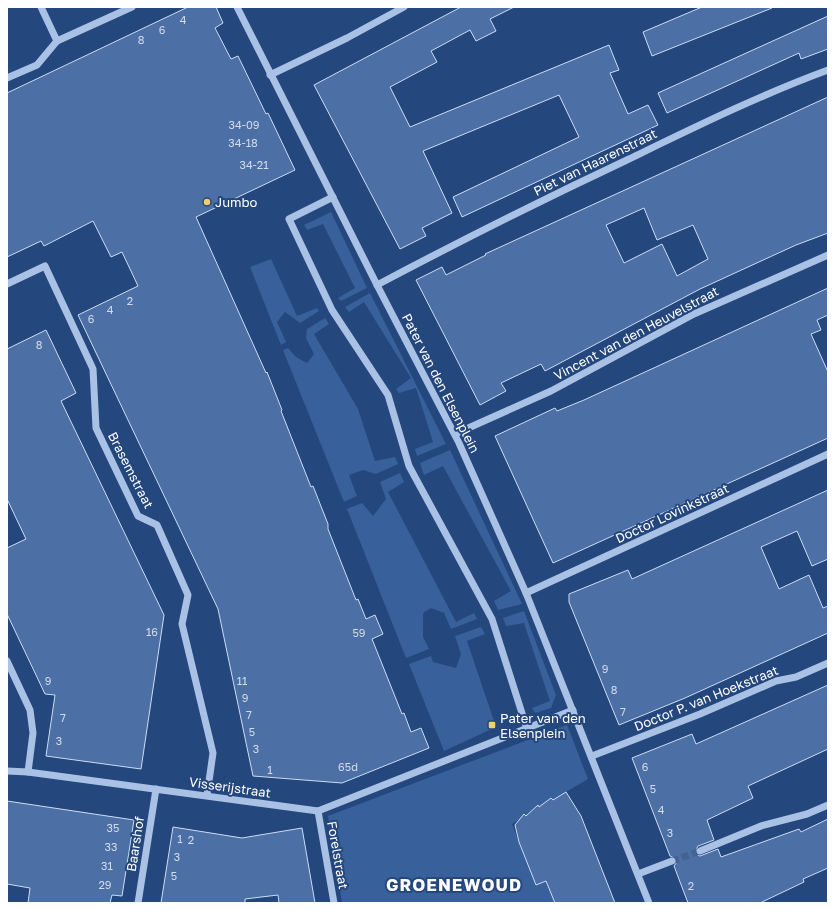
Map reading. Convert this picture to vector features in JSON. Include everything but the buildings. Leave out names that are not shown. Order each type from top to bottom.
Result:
[{"type":"street","points":[[41,7],[57,41]]},
{"type":"street","points":[[7,78],[37,65],[57,41],[132,7]]},
{"type":"street","name":"Pater van den Elsenplein","points":[[237,7],[377,285],[455,434],[526,593],[592,756],[649,903]]},
{"type":"street","points":[[270,75],[347,38],[404,7]]},
{"type":"street","name":"Piet van Haarenstraat","points":[[377,285],[467,237],[754,99],[828,70]]},
{"type":"street","points":[[333,198],[289,219],[332,310],[388,395],[409,466],[492,619],[527,729],[573,710]]},
{"type":"street","name":"Vincent van den Heuvelstraat","points":[[455,434],[551,391],[694,314],[828,255]]},
{"type":"street","name":"Brasemstraat","points":[[7,284],[45,266],[93,369],[96,428],[138,516],[157,525],[188,594],[182,624],[213,753],[207,795]]},
{"type":"street","name":"Doctor Lovinkstraat","points":[[526,593],[828,454]]},
{"type":"street","points":[[7,661],[30,710],[33,733],[28,772]]},
{"type":"street","name":"Doctor P. van Hoekstraat","points":[[592,756],[700,714],[776,681],[796,677],[828,663]]},
{"type":"street","name":"Visserijstraat","points":[[7,772],[28,772],[318,811],[527,729]]},
{"type":"street","name":"Baarshof","points":[[138,903],[156,789]]},
{"type":"street","points":[[700,851],[761,826],[807,814],[828,805]]},
{"type":"street","name":"Forelstraat","points":[[318,811],[334,903]]},
{"type":"street","points":[[638,874],[672,861]]},
{"type":"shaded area","points":[[331,212],[367,288],[341,301],[338,298],[355,288],[323,224],[307,230],[304,225]]},
{"type":"shaded area","points":[[271,259],[297,316],[317,308],[319,311],[300,323],[285,312],[277,322],[286,342],[281,345],[250,267]]},
{"type":"shaded area","points":[[370,293],[446,444],[417,456],[415,449],[433,442],[416,388],[399,393],[396,389],[411,378],[364,302],[349,312],[345,307]]},
{"type":"shaded area","points":[[325,318],[329,324],[314,334],[358,409],[375,461],[395,457],[398,464],[376,474],[363,470],[349,475],[357,496],[344,502],[283,350],[288,348],[296,357],[307,363],[314,354],[306,338],[307,329]]},
{"type":"shaded area","points":[[450,450],[522,604],[498,610],[494,601],[511,591],[443,466],[424,475],[420,463]]},
{"type":"shaded area","points":[[400,473],[404,482],[388,492],[456,622],[474,613],[477,619],[451,629],[444,613],[431,608],[423,613],[423,637],[429,649],[406,658],[347,509],[362,503],[373,516],[386,499],[380,482]]},
{"type":"shaded area","points":[[524,611],[556,695],[551,708],[535,713],[532,708],[550,701],[524,623],[506,626],[503,618]]},
{"type":"shaded area","points":[[481,627],[485,634],[467,641],[496,727],[444,751],[409,664],[431,656],[433,662],[456,668],[461,654],[455,636]]},
{"type":"shaded area","points":[[567,725],[588,779],[512,824],[536,884],[546,881],[555,903],[342,903],[328,816]]},
{"type":"tunnel","points":[[672,861],[700,851]]},
{"type":"place","name":"Jumbo","points":[[207,202]]},
{"type":"place","name":"Pater van den Elsenplein","points":[[492,725]]},
{"type":"district","name":"GROENEWOUD","points":[[454,884]]}]
